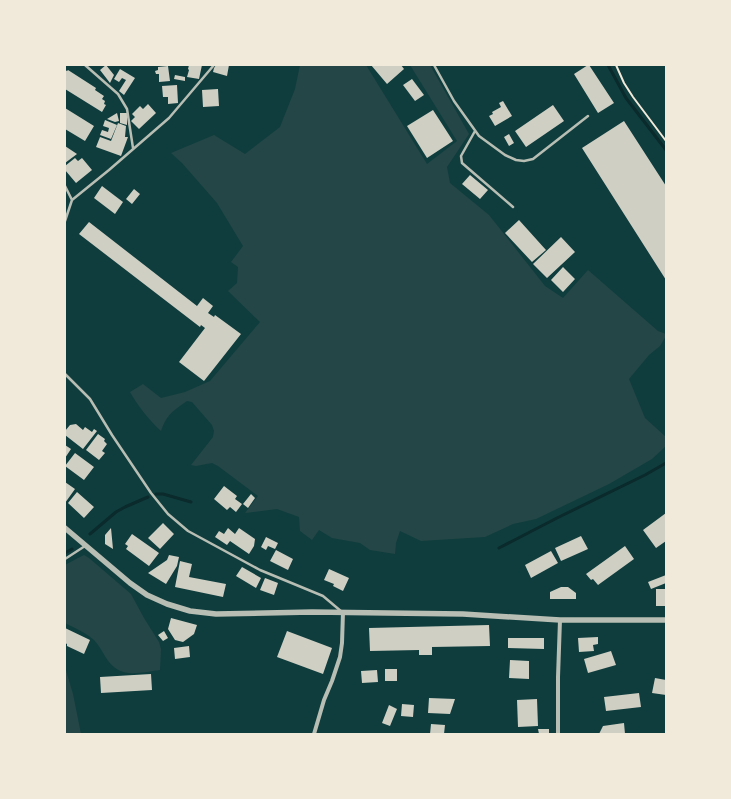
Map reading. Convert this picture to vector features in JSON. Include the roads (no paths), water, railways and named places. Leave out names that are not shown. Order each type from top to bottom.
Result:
[{"type":"street","points":[[65,528],[130,583],[147,595],[166,604],[190,611],[216,614],[343,612],[463,614],[560,620],[666,620]]},
{"type":"street","points":[[314,734],[324,700],[340,657],[343,612]]},
{"type":"street","points":[[558,734],[560,620]]},
{"type":"lane","points":[[85,65],[118,94],[128,109],[133,149]]},
{"type":"lane","points":[[65,221],[72,200],[169,118],[214,65]]},
{"type":"lane","points":[[434,65],[454,101],[479,136],[505,155],[516,160],[524,161],[533,159],[588,116]]},
{"type":"lane","points":[[475,130],[461,156],[462,163],[513,207]]},
{"type":"lane","points":[[65,186],[72,200]]},
{"type":"lane","points":[[65,374],[90,399],[151,493],[168,514],[188,531],[260,570],[323,596],[343,612]]},
{"type":"lane","points":[[65,560],[86,546]]},
{"type":"waterway","points":[[608,65],[626,98],[666,150]]},
{"type":"waterway","points":[[499,548],[666,463]]},
{"type":"waterway","points":[[156,494],[163,494],[191,502]]},
{"type":"waterway","points":[[90,534],[116,512],[148,497]]},
{"type":"waterway","points":[[65,553],[72,549]]}]
